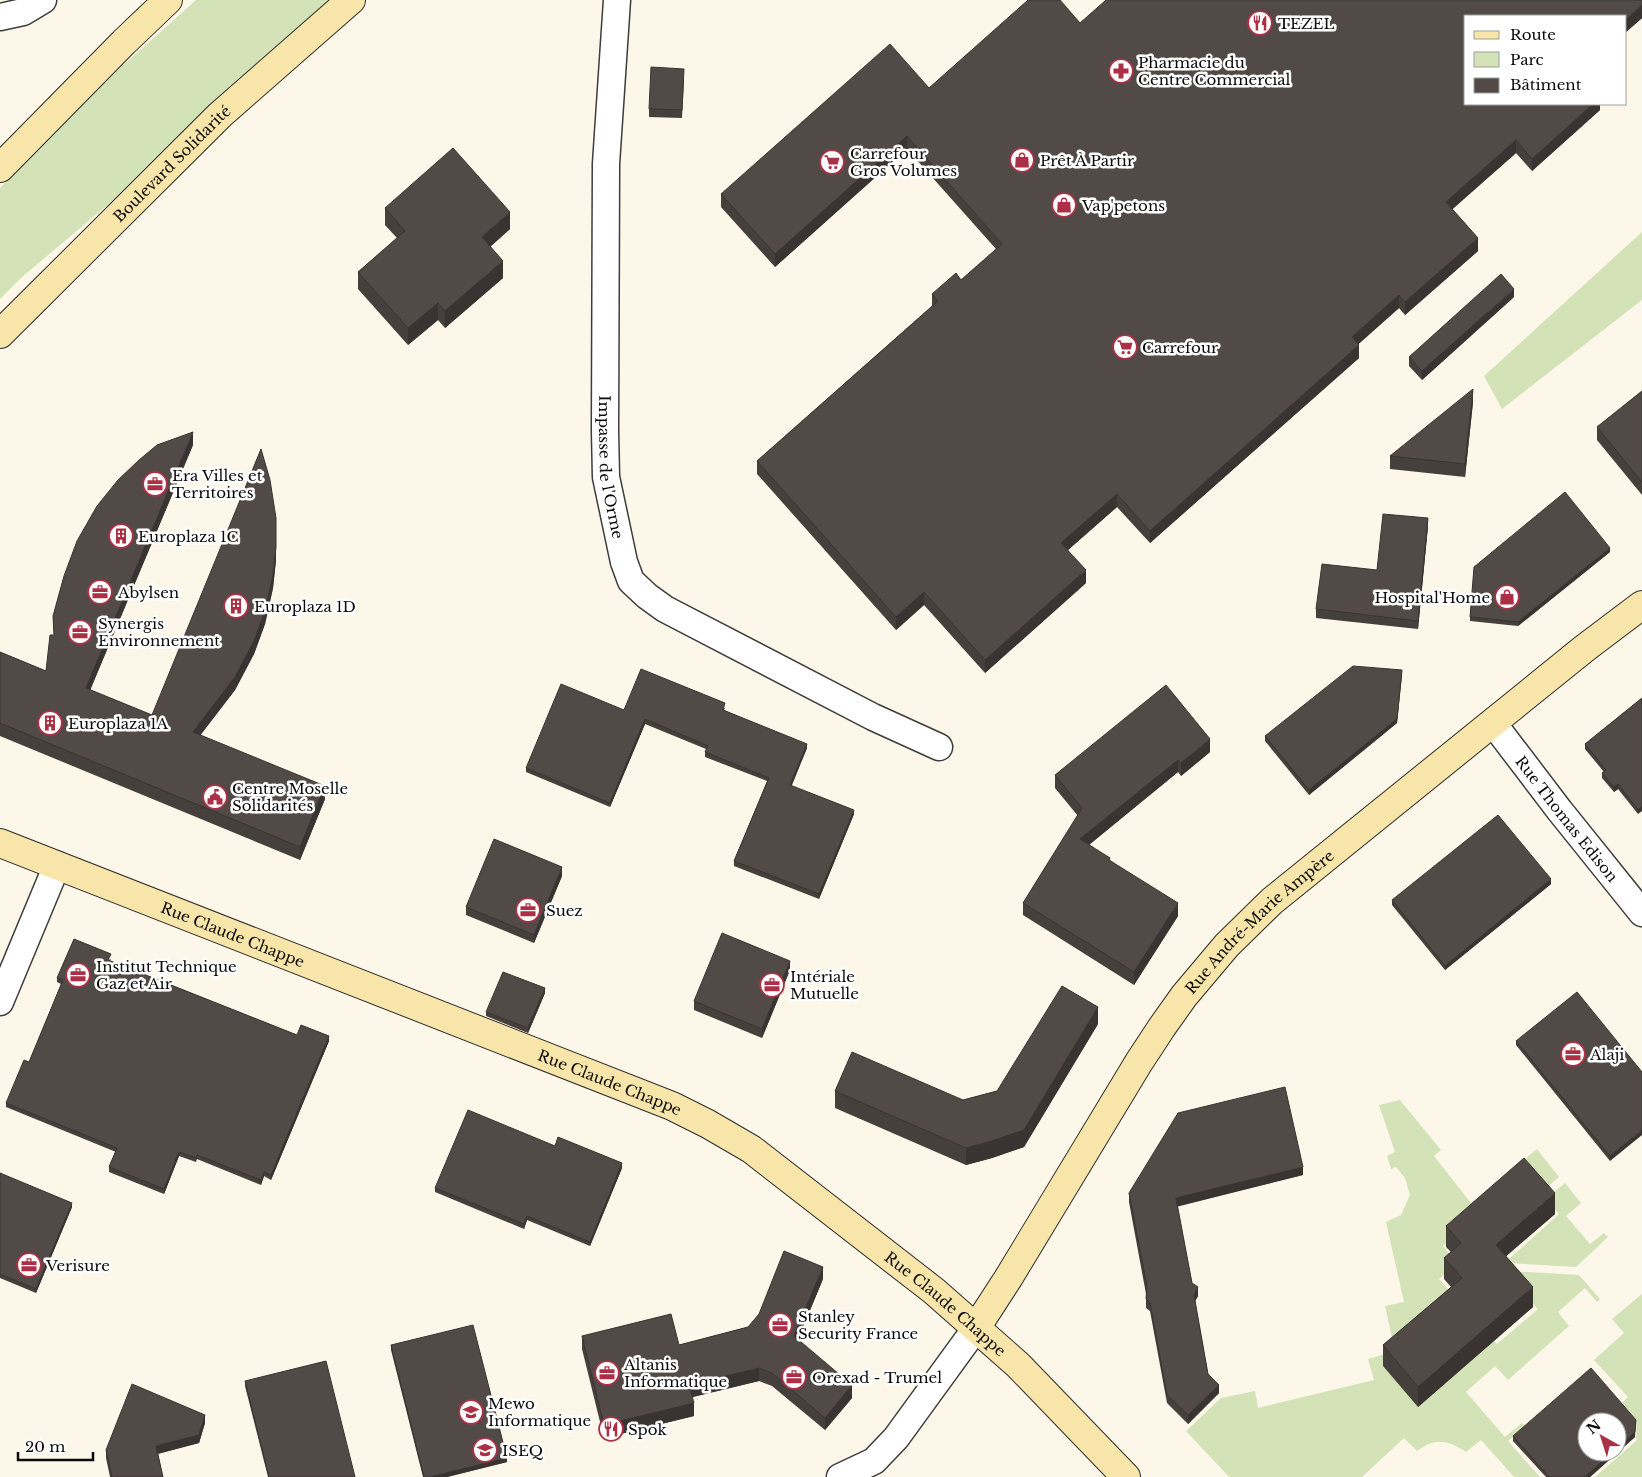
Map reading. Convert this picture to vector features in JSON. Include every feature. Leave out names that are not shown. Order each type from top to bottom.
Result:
[{"type":"street","points":[[0,16],[23,12],[43,0]]},
{"type":"street","points":[[0,168],[168,0]]},
{"type":"street","name":"Boulevard Solidarité","points":[[0,334],[220,115],[351,0]]},
{"type":"street","name":"Impasse de l'Orme","points":[[617,0],[606,164],[605,432],[608,486],[622,553],[631,581],[665,609],[873,716],[939,747]]},
{"type":"street","name":"Rue André-Marie Ampère","points":[[976,1328],[1014,1269],[1139,1062],[1184,996],[1227,945],[1272,901],[1585,648],[1642,605]]},
{"type":"street","name":"Rue Thomas Edison","points":[[1493,723],[1560,812],[1642,913]]},
{"type":"street","name":"Rue Claude Chappe","points":[[0,843],[672,1106],[708,1124],[751,1149],[934,1291],[1018,1365],[1126,1477]]},
{"type":"street","points":[[0,1002],[57,865]]},
{"type":"street","points":[[840,1477],[874,1461],[896,1438],[976,1328]]},
{"type":"green space","points":[[196,0],[332,0],[213,105],[123,192],[22,277],[0,299],[0,188],[111,76]]},
{"type":"green space","points":[[1642,232],[1642,300],[1502,409],[1484,376]]},
{"type":"green space","points":[[1400,1100],[1441,1150],[1434,1156],[1471,1203],[1537,1149],[1559,1177],[1540,1193],[1523,1175],[1443,1246],[1452,1257],[1452,1268],[1439,1279],[1497,1344],[1538,1309],[1509,1278],[1510,1271],[1579,1275],[1600,1299],[1597,1302],[1585,1288],[1558,1312],[1569,1326],[1508,1380],[1495,1366],[1466,1392],[1505,1437],[1522,1423],[1525,1426],[1508,1441],[1540,1477],[1514,1477],[1481,1440],[1466,1452],[1442,1442],[1430,1444],[1417,1451],[1404,1438],[1362,1477],[1229,1477],[1186,1431],[1221,1398],[1255,1391],[1258,1408],[1374,1380],[1368,1359],[1395,1351],[1385,1306],[1404,1302],[1386,1222],[1401,1215],[1410,1195],[1405,1178],[1396,1167],[1391,1169],[1387,1156],[1395,1152],[1379,1105]]},
{"type":"green space","points":[[1565,1183],[1581,1203],[1566,1216],[1590,1244],[1604,1233],[1608,1237],[1576,1267],[1509,1263],[1509,1259],[1559,1214],[1545,1200]]},
{"type":"green space","points":[[1642,1294],[1642,1477],[1595,1477],[1612,1462],[1627,1462],[1627,1449],[1636,1441],[1637,1421],[1622,1403],[1628,1397],[1594,1360],[1624,1333],[1612,1319]]},
{"type":"building","name":"Carrefour","points":[[1028,0],[1060,0],[1080,23],[1106,0],[1642,0],[1642,5],[1627,19],[1627,15],[1464,15],[1464,105],[1592,105],[1532,159],[1516,140],[1446,202],[1478,238],[1405,302],[1399,295],[1352,337],[1359,345],[1150,531],[1117,494],[1061,543],[1086,570],[985,660],[924,592],[896,617],[757,461],[938,301],[932,294],[956,273],[961,280],[1002,244],[907,136],[775,254],[721,194],[890,44],[929,88]]},
{"type":"building","points":[[651,67],[684,69],[682,110],[649,109]]},
{"type":"building","points":[[453,148],[510,212],[482,237],[503,261],[445,311],[438,303],[408,328],[358,272],[405,231],[385,208]]},
{"type":"building","points":[[1501,274],[1514,289],[1422,371],[1409,357]]},
{"type":"building","points":[[1473,389],[1465,464],[1390,456]]},
{"type":"building","points":[[1642,391],[1642,482],[1597,427]]},
{"type":"building","points":[[193,432],[86,688],[152,715],[261,449],[270,480],[276,518],[276,547],[273,575],[265,611],[254,641],[235,677],[193,732],[325,786],[300,847],[0,723],[0,652],[46,671],[50,635],[54,635],[53,616],[64,576],[77,541],[97,506],[118,480],[157,445]]},
{"type":"building","points":[[1565,492],[1610,548],[1518,622],[1470,617],[1474,567]]},
{"type":"building","points":[[1383,514],[1428,518],[1418,621],[1316,609],[1322,564],[1377,570]]},
{"type":"building","points":[[1353,666],[1402,670],[1397,719],[1309,790],[1265,736]]},
{"type":"building","points":[[641,669],[725,703],[723,710],[807,744],[790,785],[854,810],[819,894],[734,861],[769,778],[705,752],[708,746],[645,719],[610,803],[526,768],[561,684],[624,710]]},
{"type":"building","points":[[1166,685],[1210,739],[1181,763],[1178,760],[1080,839],[1110,858],[1109,860],[1178,903],[1134,972],[1023,903],[1082,808],[1055,775]]},
{"type":"building","points":[[1642,698],[1642,806],[1638,810],[1618,784],[1614,787],[1602,773],[1606,770],[1585,744]]},
{"type":"building","points":[[1498,815],[1551,879],[1445,966],[1392,900]]},
{"type":"building","points":[[494,839],[562,867],[534,935],[466,907]]},
{"type":"building","points":[[722,933],[790,961],[762,1029],[694,1001]]},
{"type":"building","points":[[74,939],[111,954],[108,960],[297,1035],[301,1025],[329,1036],[271,1175],[264,1172],[261,1180],[197,1155],[196,1158],[179,1152],[164,1189],[109,1167],[117,1148],[6,1103],[24,1060],[29,1062],[63,980],[57,978]]},
{"type":"building","points":[[503,972],[545,988],[528,1028],[486,1012]]},
{"type":"building","points":[[1062,986],[1098,1007],[1024,1130],[966,1148],[835,1091],[852,1052],[963,1100],[997,1091]]},
{"type":"building","points":[[1577,992],[1642,1072],[1642,1130],[1610,1156],[1516,1041]]},
{"type":"building","points":[[1285,1087],[1303,1167],[1176,1198],[1192,1283],[1198,1287],[1194,1295],[1208,1374],[1219,1385],[1188,1415],[1167,1395],[1150,1303],[1146,1299],[1147,1287],[1129,1193],[1178,1113]]},
{"type":"building","points":[[468,1110],[555,1146],[558,1137],[622,1163],[590,1242],[527,1216],[524,1224],[435,1188]]},
{"type":"building","points":[[1524,1158],[1555,1193],[1496,1245],[1533,1287],[1418,1387],[1383,1345],[1462,1278],[1444,1258],[1461,1243],[1446,1226]]},
{"type":"building","points":[[0,1173],[72,1203],[36,1289],[0,1274]]},
{"type":"building","points":[[784,1251],[823,1267],[794,1336],[852,1385],[825,1418],[772,1373],[759,1368],[689,1385],[694,1403],[604,1425],[582,1336],[671,1314],[679,1345],[748,1327],[759,1314]]},
{"type":"building","points":[[473,1325],[507,1458],[424,1477],[391,1345]]},
{"type":"building","points":[[326,1361],[355,1477],[269,1477],[245,1381]]},
{"type":"building","points":[[1591,1368],[1636,1420],[1635,1432],[1627,1440],[1627,1412],[1577,1412],[1577,1462],[1602,1462],[1585,1477],[1549,1477],[1513,1436]]},
{"type":"building","points":[[132,1384],[205,1415],[199,1435],[156,1446],[163,1477],[112,1477],[106,1450]]},
{"type":"place","name":"TEZEL","points":[[1260,23]]},
{"type":"place","name":"Pharmacie du Centre Commercial","points":[[1121,71]]},
{"type":"place","name":"Prêt À Partir","points":[[1022,160]]},
{"type":"place","name":"Carrefour Gros Volumes","points":[[832,162]]},
{"type":"place","name":"Vap'petons","points":[[1064,205]]},
{"type":"place","name":"Carrefour","points":[[1125,347]]},
{"type":"place","name":"Era Villes et Territoires","points":[[155,484]]},
{"type":"place","name":"Europlaza 1C","points":[[121,536]]},
{"type":"place","name":"Abylsen","points":[[100,592]]},
{"type":"place","name":"Hospital'Home","points":[[1507,597]]},
{"type":"place","name":"Europlaza 1D","points":[[236,606]]},
{"type":"place","name":"Synergis Environnement","points":[[80,632]]},
{"type":"place","name":"Europlaza 1A","points":[[50,723]]},
{"type":"place","name":"Centre Moselle Solidarités","points":[[215,797]]},
{"type":"place","name":"Suez","points":[[528,910]]},
{"type":"place","name":"Institut Technique Gaz et Air","points":[[78,975]]},
{"type":"place","name":"Intériale Mutuelle","points":[[772,985]]},
{"type":"place","name":"Alaji","points":[[1573,1054]]},
{"type":"place","name":"Verisure","points":[[29,1265]]},
{"type":"place","name":"Stanley Security France","points":[[780,1325]]},
{"type":"place","name":"Altanis Informatique","points":[[607,1373]]},
{"type":"place","name":"Orexad - Trumel","points":[[794,1377]]},
{"type":"place","name":"Mewo Informatique","points":[[471,1412]]},
{"type":"place","name":"Spok","points":[[611,1429]]},
{"type":"place","name":"ISEQ","points":[[485,1450]]}]
